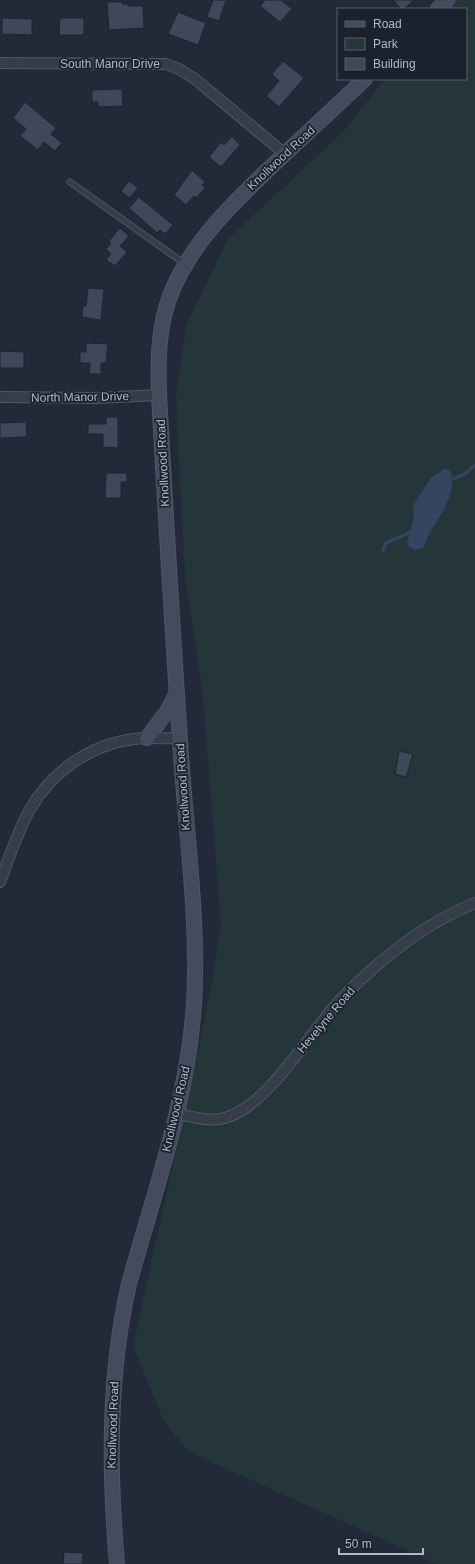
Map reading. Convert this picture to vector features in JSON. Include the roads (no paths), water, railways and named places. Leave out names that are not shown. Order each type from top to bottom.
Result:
[{"type":"main road","points":[[439,8],[447,0]]},
{"type":"main road","name":"Knollwood Road","points":[[116,1564],[111,1468],[116,1357],[122,1312],[176,1113],[187,1066],[193,1017],[195,984],[194,943],[159,395],[160,341],[165,311],[185,264],[212,226],[285,154],[364,80]]},
{"type":"main road","points":[[147,738],[168,710],[177,691]]},
{"type":"street","name":"South Manor Drive","points":[[0,63],[166,64],[179,69],[200,82],[285,154]]},
{"type":"street","name":"North Manor Drive","points":[[0,398],[96,398],[159,395]]},
{"type":"street","points":[[0,882],[28,812],[48,784],[71,763],[94,750],[120,741],[147,738],[180,738]]},
{"type":"street","name":"Hevelyne Road","points":[[176,1113],[202,1118],[225,1118],[249,1105],[282,1074],[323,1020],[342,998],[368,973],[406,942],[460,909],[475,902]]},
{"type":"lane","points":[[70,182],[185,264]]},
{"type":"water","points":[[444,469],[450,470],[452,480],[448,500],[424,547],[416,550],[410,548],[407,543],[414,517],[413,508],[415,502],[431,478]]},
{"type":"waterway","points":[[453,479],[465,474],[475,465]]},
{"type":"waterway","points":[[383,550],[386,543],[409,533]]}]
